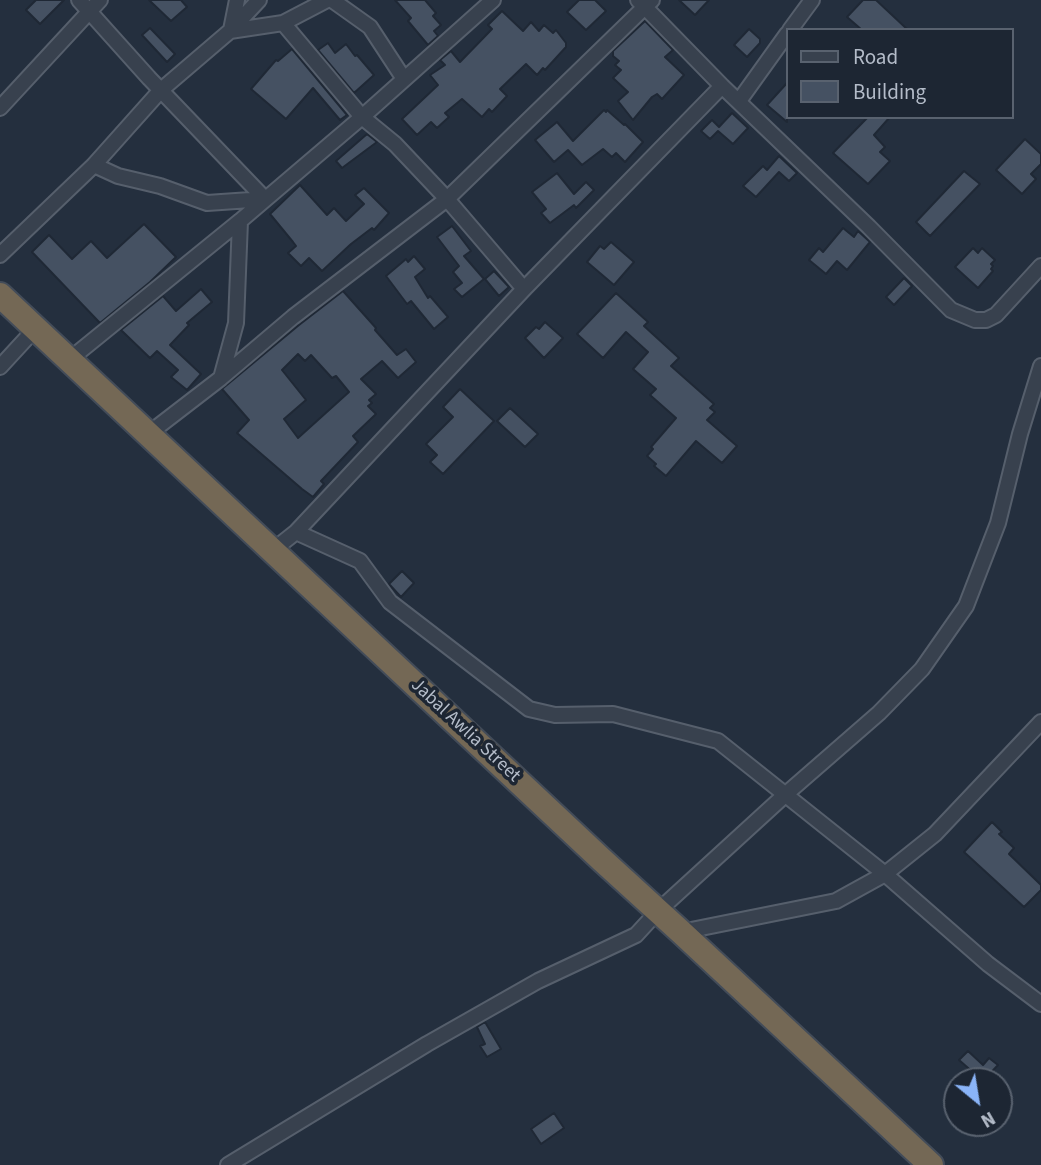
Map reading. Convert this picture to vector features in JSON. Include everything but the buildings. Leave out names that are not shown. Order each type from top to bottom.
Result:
[{"type":"highway","name":"Jabal Awlia Street","points":[[0,295],[931,1165]]},
{"type":"street","points":[[79,0],[95,6],[160,90],[265,199]]},
{"type":"street","points":[[230,31],[237,0]]},
{"type":"street","points":[[0,255],[94,165],[160,90],[230,31],[259,0]]},
{"type":"street","points":[[230,31],[283,23],[330,0],[370,27],[404,79]]},
{"type":"street","points":[[69,360],[240,221],[493,0]]},
{"type":"street","points":[[791,28],[812,0]]},
{"type":"street","points":[[147,435],[221,378],[293,317],[447,199],[645,2],[722,86],[951,310],[975,320],[986,320],[996,315],[1041,266]]},
{"type":"street","points":[[0,108],[95,6]]},
{"type":"street","points":[[283,23],[362,117],[395,144],[447,199],[524,289]]},
{"type":"street","points":[[738,101],[786,35]]},
{"type":"street","points":[[272,551],[296,532],[524,289],[722,86]]},
{"type":"street","points":[[94,165],[118,176],[160,186],[207,203],[265,199]]},
{"type":"street","points":[[221,378],[236,323],[240,221]]},
{"type":"street","points":[[0,367],[35,329]]},
{"type":"street","points":[[228,1165],[426,1044],[538,981],[636,935],[658,911],[786,794],[879,713],[922,670],[965,606],[998,523],[1020,434],[1041,366]]},
{"type":"street","points":[[296,532],[360,561],[390,602],[529,709],[555,715],[613,714],[718,741],[885,874],[988,964],[1041,1004]]},
{"type":"street","points":[[681,932],[836,901],[885,874],[934,834],[1041,722]]}]
